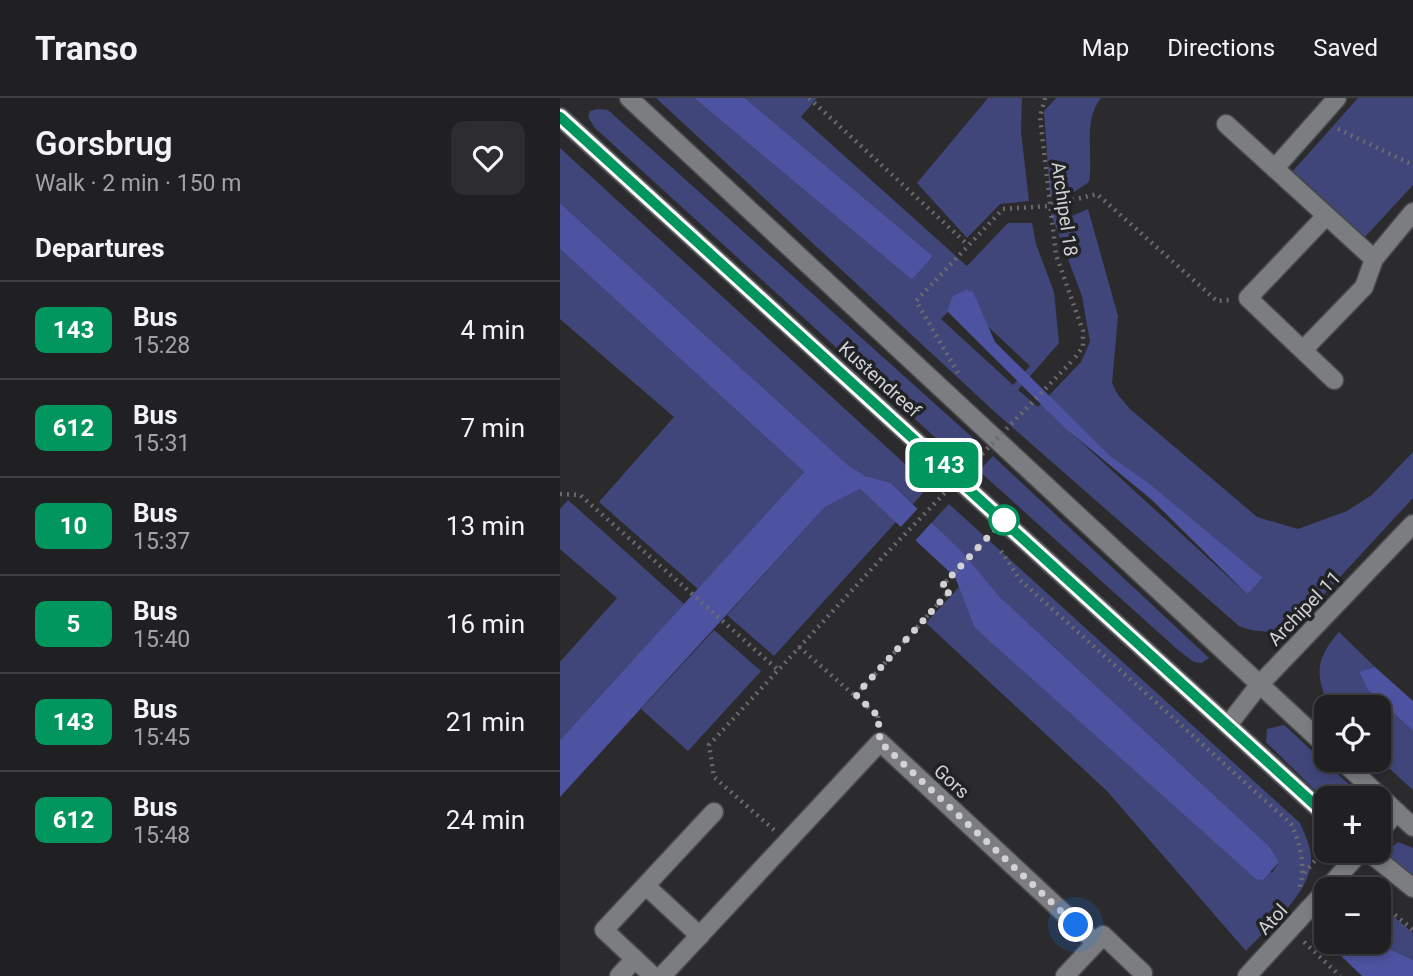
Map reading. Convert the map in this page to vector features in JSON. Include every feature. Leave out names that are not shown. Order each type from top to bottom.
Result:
[{"type":"street","name":"Kustendreef","points":[[629,98],[1314,735]]},
{"type":"street","points":[[1275,168],[1337,98]]},
{"type":"street","name":"Kustendreef","points":[[560,117],[1314,804]]},
{"type":"street","points":[[1226,124],[1374,259]]},
{"type":"street","points":[[1303,350],[1364,287],[1374,259],[1413,212]]},
{"type":"street","points":[[1326,216],[1248,299],[1335,380]]},
{"type":"street","name":"Archipel 11","points":[[1228,724],[1260,684],[1413,524]]},
{"type":"street","points":[[662,976],[880,742]]},
{"type":"street","name":"Gors","points":[[880,742],[1096,943],[1103,935],[1143,973]]},
{"type":"street","points":[[1354,772],[1413,827]]},
{"type":"street","points":[[1391,819],[1397,812]]},
{"type":"street","points":[[653,976],[604,930],[714,813]]},
{"type":"street","name":"Atol","points":[[1338,877],[1352,863]]},
{"type":"street","points":[[1381,863],[1413,888]]},
{"type":"street","points":[[646,886],[700,936]]},
{"type":"street","name":"Atol","points":[[1247,976],[1314,903]]},
{"type":"street","points":[[1065,976],[1096,943]]},
{"type":"street","points":[[619,976],[635,959]]},
{"type":"path","points":[[809,98],[968,245]]},
{"type":"path","name":"Archipel 18","points":[[799,647],[1083,347],[1083,331],[1062,279],[1049,206],[1040,117],[1045,98]]},
{"type":"path","points":[[1318,120],[1413,165]]},
{"type":"path","points":[[958,373],[916,301],[1003,209],[1049,206],[1097,194],[1217,301],[1248,299]]},
{"type":"path","points":[[560,494],[580,495],[778,670]]},
{"type":"path","points":[[856,695],[949,592],[942,586],[987,538]]},
{"type":"path","points":[[1001,551],[1020,580],[1292,824],[1298,838],[1303,874]]},
{"type":"path","points":[[787,842],[715,777],[709,745],[799,647],[878,716],[880,742]]},
{"type":"path","points":[[1391,911],[1413,930]]},
{"type":"path","points":[[1291,929],[1340,976]]},
{"type":"shaded area","points":[[656,98],[694,98],[912,280],[933,256],[745,98],[817,98],[801,117],[967,266],[1008,223],[1032,223],[1036,244],[1054,292],[1059,343],[1018,390],[1038,407],[1081,362],[1090,342],[1082,296],[1051,214],[1072,216],[1088,209],[1118,316],[1112,383],[1130,409],[1257,517],[1298,529],[1347,511],[1372,495],[1413,452],[1413,498],[1304,616],[1281,629],[1257,631],[1239,626],[996,413]],"holes":[[[960,300],[1030,366],[1013,385],[941,319]],[[1070,432],[1263,579],[1246,593]]]},
{"type":"shaded area","points":[[694,98],[745,98],[933,256],[912,280]]},
{"type":"shaded area","points":[[988,98],[1022,98],[1021,132],[1029,201],[1000,204],[967,238],[917,183]]},
{"type":"shaded area","points":[[1056,98],[1101,98],[1095,107],[1090,127],[1089,182],[1071,194],[1050,195],[1044,111]]},
{"type":"shaded area","points":[[1358,98],[1413,98],[1413,185],[1365,237],[1293,171]]},
{"type":"shaded area","points":[[608,110],[973,438],[957,455],[938,440],[595,128],[588,117],[590,111]]},
{"type":"shaded area","points":[[560,148],[929,486],[913,504],[891,483],[866,476],[849,466],[560,203]]},
{"type":"shaded area","points":[[560,203],[849,466],[866,476],[891,483],[960,550],[999,596],[1269,846],[1279,862],[1263,880],[1256,879],[974,627],[955,577],[860,489],[825,507],[560,797],[560,740],[804,472],[560,249]]},
{"type":"shaded area","points":[[560,249],[804,472],[698,589],[599,502],[674,417],[560,319]]},
{"type":"shaded area","points":[[966,290],[973,292],[995,342],[1111,457],[1147,482],[1263,578],[1247,594],[1152,500],[1065,428],[947,311],[953,296]]},
{"type":"shaded area","points":[[993,456],[1209,658],[1202,663],[1194,662],[1178,650],[979,471]]},
{"type":"shaded area","points":[[860,489],[896,522],[774,656],[727,615],[825,507]]},
{"type":"shaded area","points":[[568,500],[684,604],[560,740],[560,662],[617,598],[560,549],[560,509]]},
{"type":"shaded area","points":[[949,504],[1300,823],[1310,849],[1311,864],[1307,878],[1290,905],[1246,951],[1107,791],[926,623],[959,587],[974,627],[1272,873],[1279,862],[1269,846],[999,596],[932,522]]},
{"type":"shaded area","points":[[714,630],[761,671],[688,751],[641,709]]},
{"type":"shaded area","points":[[1339,632],[1375,667],[1359,673],[1367,689],[1374,695],[1325,695],[1320,667],[1331,641]]},
{"type":"shaded area","points":[[1375,667],[1413,701],[1413,731],[1391,711],[1391,695],[1374,695],[1367,689],[1359,672]]},
{"type":"shaded area","points":[[1391,711],[1413,731],[1413,790],[1391,770]]},
{"type":"shaded area","points":[[1284,725],[1314,752],[1314,772],[1335,772],[1351,786],[1314,786],[1314,789],[1266,742],[1267,729]]},
{"type":"shaded area","points":[[1398,842],[1413,848],[1413,881],[1391,862],[1391,847]]},
{"type":"shaded area","points":[[1391,914],[1413,933],[1413,960],[1391,950]]},
{"type":"shaded area","points":[[1391,950],[1413,960],[1413,976],[1362,976],[1339,954],[1391,954]]},
{"type":"pier","points":[[920,506],[935,519],[913,543],[899,529]]},
{"type":"bus line","name":"143","points":[[560,117],[1314,804]]},
{"type":"route","points":[[1004,520],[942,586],[949,592],[856,695],[878,716],[880,742],[1076,925]]}]
